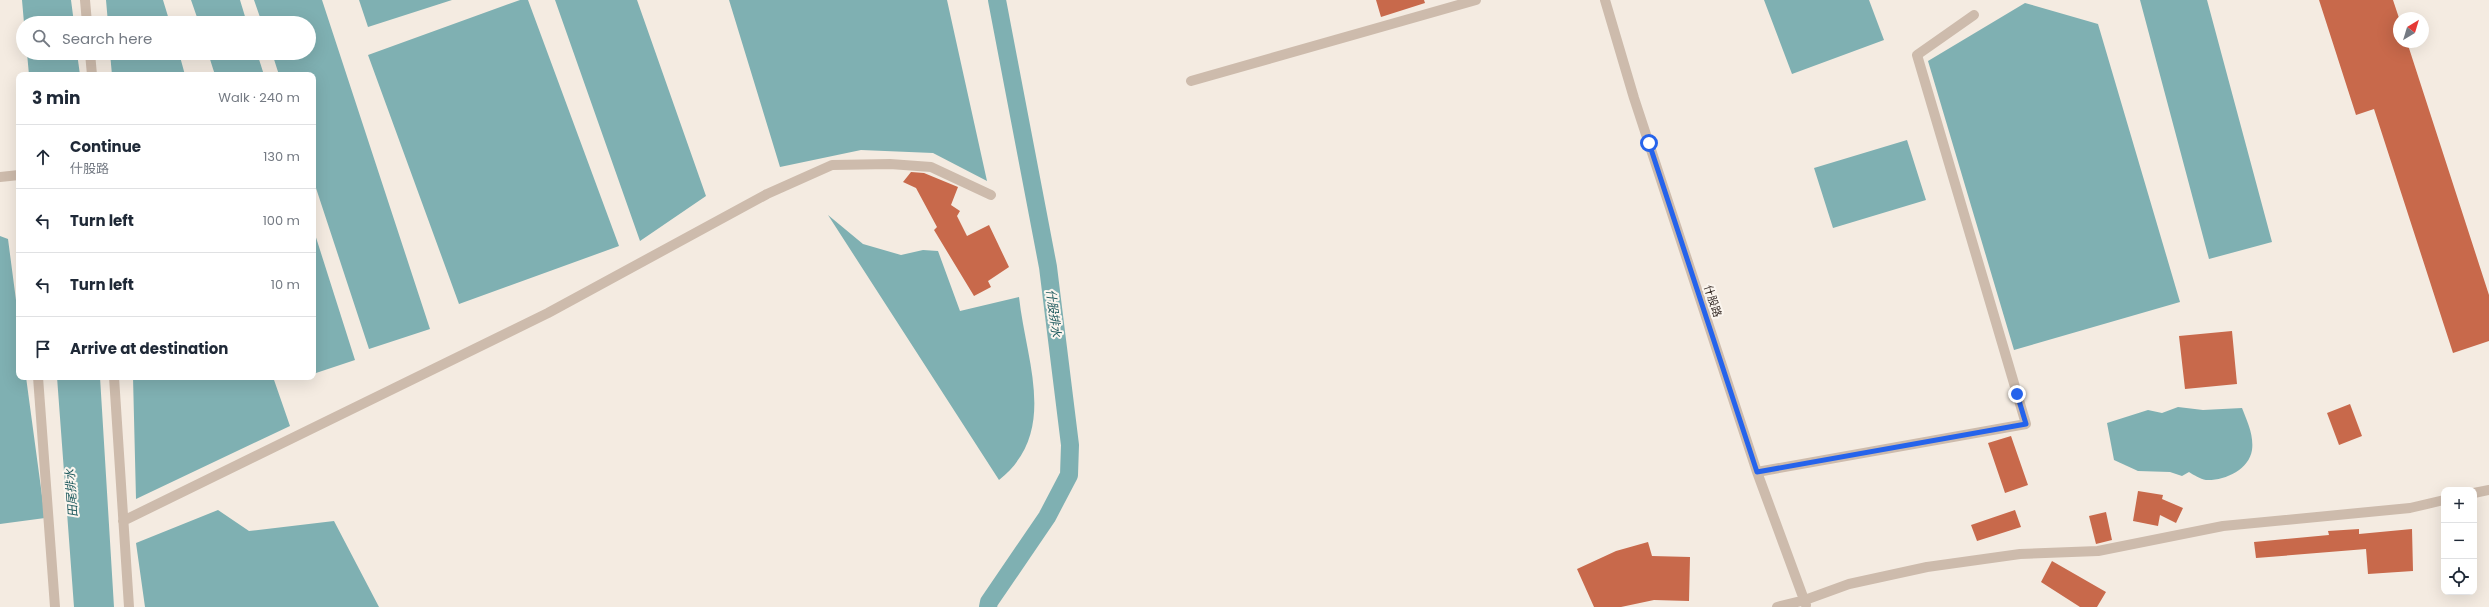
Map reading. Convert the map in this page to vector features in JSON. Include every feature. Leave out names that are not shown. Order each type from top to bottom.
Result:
[{"type":"street","points":[[85,0],[86,16]]},
{"type":"street","points":[[1191,81],[1476,0]]},
{"type":"street","name":"什股路","points":[[1605,0],[1636,106],[1757,472],[1805,604]]},
{"type":"street","points":[[1757,472],[2026,424],[1917,55],[1974,15]]},
{"type":"street","points":[[91,60],[92,72]]},
{"type":"street","points":[[122,521],[548,313],[767,194],[832,165],[890,164],[931,167],[991,195]]},
{"type":"street","points":[[0,177],[16,175]]},
{"type":"street","points":[[38,380],[54,607]]},
{"type":"street","points":[[114,380],[122,521],[130,607]]},
{"type":"street","points":[[2477,492],[2489,490]]},
{"type":"street","points":[[1777,607],[1805,604],[1849,584],[1927,567],[2020,554],[2098,551],[2223,526],[2410,508],[2441,501]]},
{"type":"water","points":[[22,0],[71,0],[73,16],[23,16]]},
{"type":"water","points":[[106,0],[163,0],[168,16],[107,16]]},
{"type":"water","points":[[191,0],[240,0],[245,16],[197,16]]},
{"type":"water","points":[[254,0],[322,0],[430,329],[369,349],[316,188],[316,72],[278,72],[274,60],[316,60],[316,16],[260,16]]},
{"type":"water","points":[[359,0],[452,0],[368,27]]},
{"type":"water","points":[[520,0],[528,0],[619,246],[459,304],[368,55]]},
{"type":"water","points":[[555,0],[637,0],[706,196],[640,241]]},
{"type":"water","points":[[729,0],[947,0],[987,181],[933,153],[861,150],[780,167]]},
{"type":"water","points":[[1764,0],[1869,0],[1884,40],[1792,74]]},
{"type":"water","points":[[2140,0],[2207,0],[2272,242],[2209,259]]},
{"type":"water","points":[[2025,3],[2098,24],[2180,302],[2014,350],[1928,61]]},
{"type":"water","points":[[28,60],[78,60],[80,72],[29,72]]},
{"type":"water","points":[[111,60],[181,60],[184,72],[112,72]]},
{"type":"water","points":[[210,60],[259,60],[263,72],[214,72]]},
{"type":"water","points":[[1907,140],[1926,200],[1833,228],[1814,168]]},
{"type":"water","points":[[828,215],[863,244],[901,255],[923,250],[938,251],[960,311],[1019,297],[1032,371],[1034,418],[1028,440],[1017,461],[999,480]]},
{"type":"water","points":[[0,236],[8,239],[16,300],[16,380],[26,380],[45,518],[0,524]]},
{"type":"water","points":[[316,237],[355,360],[316,373]]},
{"type":"water","name":"田尾排水","points":[[57,380],[100,380],[114,607],[74,607]]},
{"type":"water","points":[[133,380],[274,380],[290,426],[136,499]]},
{"type":"water","points":[[2178,407],[2203,410],[2242,408],[2250,428],[2252,450],[2250,457],[2241,469],[2220,479],[2206,480],[2189,472],[2182,476],[2170,472],[2138,471],[2114,460],[2107,423],[2148,410],[2162,413]]},
{"type":"water","points":[[218,510],[249,531],[334,521],[379,607],[145,607],[136,543]]},
{"type":"building","points":[[1376,0],[1424,0],[1425,3],[1381,17]]},
{"type":"building","points":[[2319,0],[2393,0],[2397,12],[2393,12],[2393,48],[2409,48],[2489,295],[2489,341],[2453,353],[2374,109],[2356,115]]},
{"type":"building","points":[[911,172],[924,173],[958,187],[951,205],[960,211],[957,216],[967,236],[989,225],[1009,267],[988,281],[991,287],[974,296],[934,230],[937,227],[916,188],[903,182]]},
{"type":"building","points":[[2232,331],[2237,384],[2185,389],[2179,336]]},
{"type":"building","points":[[2350,404],[2362,436],[2339,445],[2327,413]]},
{"type":"building","points":[[2011,436],[2028,485],[2005,493],[1988,443]]},
{"type":"building","points":[[2138,491],[2163,495],[2162,499],[2183,508],[2176,523],[2160,515],[2158,526],[2133,521]]},
{"type":"building","points":[[2015,510],[2021,527],[1977,541],[1971,525]]},
{"type":"building","points":[[2106,512],[2112,540],[2096,544],[2089,516]]},
{"type":"building","points":[[2359,529],[2359,534],[2412,529],[2413,571],[2368,574],[2366,549],[2256,558],[2254,542],[2329,535],[2328,531]]},
{"type":"building","points":[[1648,542],[1652,556],[1690,557],[1689,601],[1654,600],[1621,607],[1594,607],[1577,569],[1616,551]]},
{"type":"building","points":[[2052,561],[2106,592],[2097,607],[2080,607],[2041,582]]},
{"type":"waterway","name":"什股排水","points":[[988,607],[989,602],[1047,517],[1069,475],[1070,445],[1048,267],[997,0]]},
{"type":"route","points":[[1649,143],[1757,472],[2026,424],[2017,394]]}]
